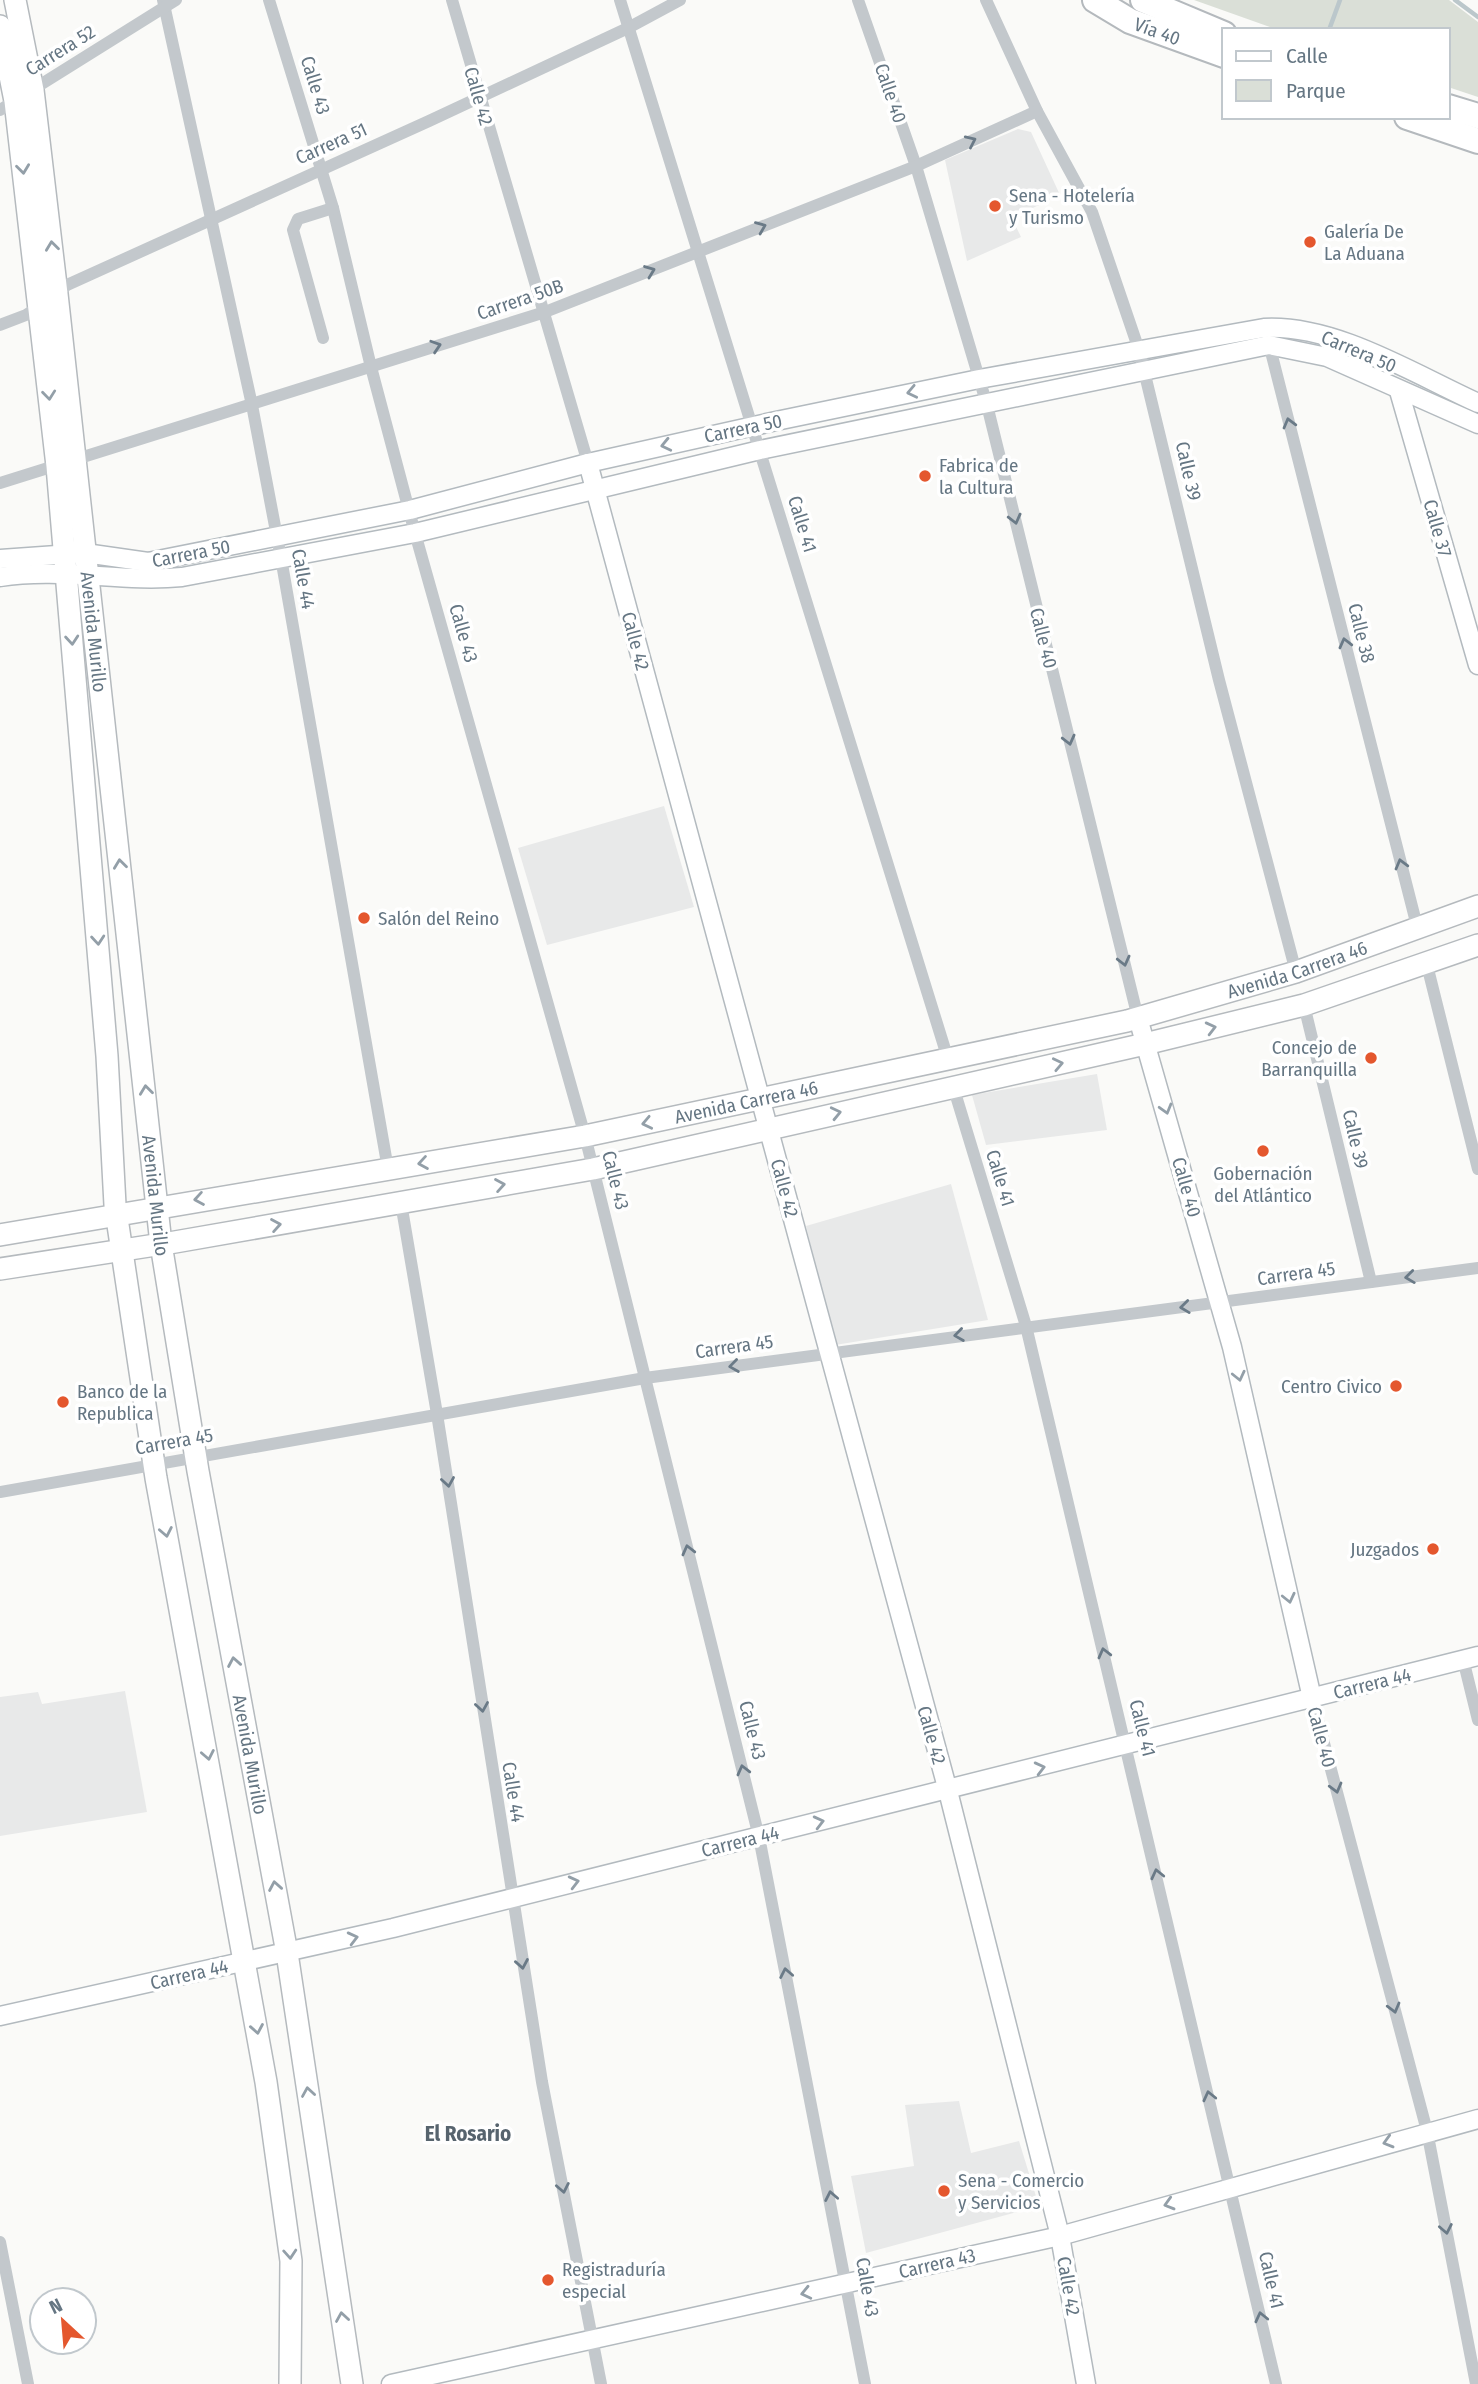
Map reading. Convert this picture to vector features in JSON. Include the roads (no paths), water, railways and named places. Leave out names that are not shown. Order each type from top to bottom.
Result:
[{"type":"highway","name":"Vía 40","points":[[1095,0],[1130,21],[1222,54]]},
{"type":"highway","name":"Vía 40","points":[[1143,0],[1179,7],[1222,33]]},
{"type":"highway","points":[[1450,108],[1478,116]]},
{"type":"highway","points":[[1413,119],[1478,141]]},
{"type":"main road","name":"Avenida Murillo","points":[[15,0],[16,100],[39,306],[67,463]]},
{"type":"main road","name":"Avenida Murillo","points":[[0,26],[57,294],[116,1214],[154,1464],[246,1961],[289,2234],[290,2384]]},
{"type":"main road","name":"Avenida Murillo","points":[[76,563],[150,1129],[161,1244],[196,1457],[287,1953],[352,2384]]},
{"type":"main road","name":"Avenida Carrera 46","points":[[0,1235],[585,1136],[1138,1018],[1296,972],[1418,930],[1478,906]]},
{"type":"main road","name":"Avenida Carrera 46","points":[[0,1269],[161,1244],[593,1169],[1145,1044],[1304,1005],[1427,965],[1478,945]]},
{"type":"main road","points":[[87,1256],[110,1265],[127,1286]]},
{"type":"street","name":"Calle 43","points":[[269,0],[333,208],[415,533],[585,1136],[759,1837],[848,2284],[865,2384]]},
{"type":"street","name":"Calle 42","points":[[452,0],[478,96],[545,312],[588,463],[948,1791],[1059,2236],[1086,2384]]},
{"type":"street","name":"Calle 41","points":[[620,0],[948,1059]]},
{"type":"street","name":"Carrera 51","points":[[0,325],[39,306],[67,285],[429,121],[628,28],[680,0]]},
{"type":"street","name":"Calle 40","points":[[858,0],[916,166],[987,405],[1138,1018],[1220,1303],[1312,1698],[1427,2131],[1476,2384]]},
{"type":"street","name":"Calle 39","points":[[986,0],[1037,111],[1092,212],[1139,350],[1219,680],[1296,972]]},
{"type":"street","name":"Carrera 52","points":[[16,100],[168,2]]},
{"type":"street","name":"Calle 44","points":[[168,2],[209,222],[252,405],[277,535],[388,1169]]},
{"type":"street","name":"Carrera 50B","points":[[0,483],[545,312],[916,166],[1037,111]]},
{"type":"street","points":[[323,338],[293,230],[299,219],[333,208]]},
{"type":"street","name":"Carrera 50","points":[[0,577],[76,563],[149,580],[415,533],[760,450],[1145,371],[1267,337],[1289,327],[1324,334],[1478,404]]},
{"type":"street","name":"Carrera 50","points":[[0,559],[76,563],[148,562],[410,510],[588,463],[753,425],[979,379],[1139,350],[1267,337],[1327,357],[1478,424]]},
{"type":"street","name":"Calle 38","points":[[1267,337],[1418,930]]},
{"type":"street","name":"Calle 37","points":[[1399,391],[1478,665]]},
{"type":"street","points":[[1427,965],[1478,1169]]},
{"type":"street","name":"Calle 39","points":[[1304,1005],[1371,1282]]},
{"type":"street","name":"Calle 41","points":[[953,1086],[1026,1326],[1276,2384]]},
{"type":"street","name":"Calle 44","points":[[401,1203],[438,1414],[511,1897],[542,2082],[601,2384]]},
{"type":"street","name":"Carrera 45","points":[[0,1492],[645,1378],[1478,1268]]},
{"type":"street","points":[[1471,1658],[1478,1720]]},
{"type":"street","name":"Carrera 44","points":[[0,2016],[287,1953],[948,1791],[1471,1658]]},
{"type":"street","name":"Carrera 43","points":[[391,2384],[1059,2236],[1230,2186],[1478,2119]]},
{"type":"street","points":[[0,2242],[29,2384]]},
{"type":"waterway","points":[[1330,28],[1340,0]]},
{"type":"waterway","points":[[1455,0],[1478,17]]},
{"type":"place","name":"Sena - Hotelería y Turismo","points":[[995,206]]},
{"type":"place","name":"Galería De La Aduana","points":[[1310,242]]},
{"type":"place","name":"Fabrica de la Cultura","points":[[925,476]]},
{"type":"place","name":"Salón del Reino","points":[[364,918]]},
{"type":"place","name":"Concejo de Barranquilla","points":[[1371,1058]]},
{"type":"place","name":"Gobernación del Atlántico","points":[[1263,1151]]},
{"type":"place","name":"Centro Civico","points":[[1396,1386]]},
{"type":"place","name":"Banco de la Republica","points":[[63,1402]]},
{"type":"place","name":"Juzgados","points":[[1433,1549]]},
{"type":"place","name":"Sena - Comercio y Servicios","points":[[944,2191]]},
{"type":"place","name":"Registraduría especial","points":[[548,2280]]},
{"type":"district","name":"El Rosario","points":[[468,2134]]}]
